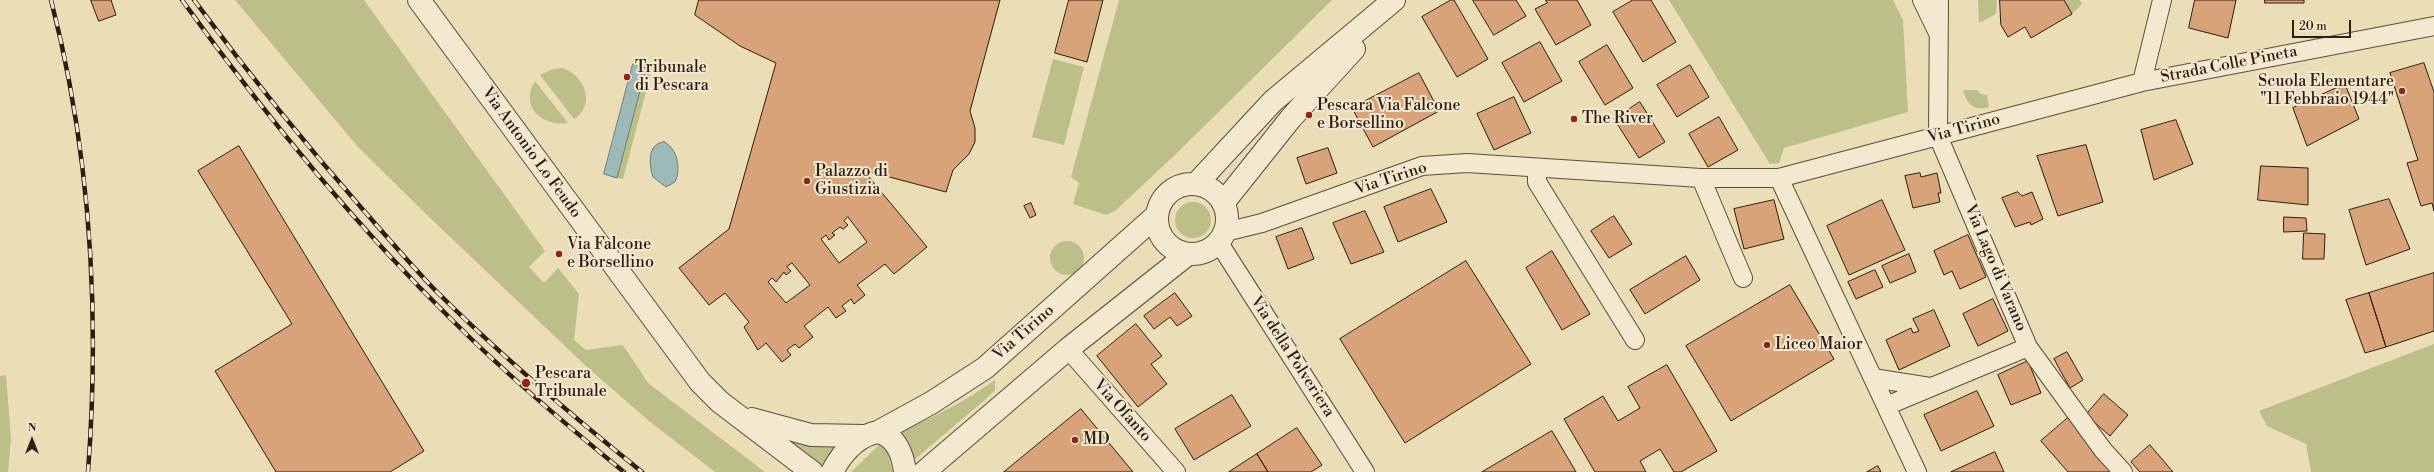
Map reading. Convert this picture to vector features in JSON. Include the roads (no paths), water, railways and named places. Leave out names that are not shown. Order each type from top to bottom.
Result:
[{"type":"street","name":"Via Antonio Lo Feudo","points":[[419,0],[684,362],[709,392],[812,472]]},
{"type":"street","points":[[1197,183],[1274,101],[1394,0]]},
{"type":"street","points":[[1224,202],[1291,118],[1398,0]]},
{"type":"street","name":"Via Lago di Varano","points":[[1922,0],[1940,38]]},
{"type":"street","name":"Via Lago di Varano","points":[[1940,0],[1938,136],[2028,347],[2103,450],[2123,472]]},
{"type":"street","points":[[2142,82],[2162,0]]},
{"type":"street","name":"Strada Colle Pineta","points":[[2142,82],[2434,26]]},
{"type":"street","name":"Via Tirino","points":[[1222,237],[1422,166],[1467,163],[1701,178],[1779,178],[2142,82]]},
{"type":"street","points":[[1537,168],[1537,182],[1635,340]]},
{"type":"street","points":[[1701,178],[1743,278]]},
{"type":"street","points":[[1779,178],[1917,472]]},
{"type":"street","points":[[1197,183],[1208,187],[1217,193],[1224,202],[1228,222],[1222,237],[1210,250],[1199,254],[1188,254],[1168,245],[1162,236],[1157,216],[1160,205],[1166,195],[1175,188],[1197,183]]},
{"type":"street","name":"Via Tirino","points":[[832,472],[840,457],[871,434],[931,404],[985,368],[1157,216]]},
{"type":"street","points":[[1236,270],[1234,252],[1236,244],[1250,226]]},
{"type":"street","name":"Via della Polveriera","points":[[1222,237],[1236,270],[1365,472]]},
{"type":"street","points":[[924,472],[1068,349],[1188,254]]},
{"type":"street","points":[[1886,406],[2028,347]]},
{"type":"street","name":"Via Ofanto","points":[[1068,349],[1176,472]]},
{"type":"street","points":[[1873,378],[1930,387]]},
{"type":"street","name":"Via Antonio Lo Feudo","points":[[738,414],[811,435],[871,434]]},
{"type":"street","points":[[871,434],[893,440],[900,450],[905,472]]},
{"type":"water","points":[[633,64],[646,68],[617,178],[604,174]]},
{"type":"water","points":[[664,142],[669,145],[675,154],[678,166],[675,182],[666,187],[653,177],[650,161],[652,150],[658,143]]},
{"type":"railway","points":[[51,0],[65,58],[75,117],[89,234],[93,353],[88,472]]},
{"type":"railway","points":[[182,0],[277,126],[380,246],[494,361],[624,472]]},
{"type":"railway","points":[[194,0],[299,134],[365,212],[435,290],[536,384],[642,472]]},
{"type":"place","name":"Tribunale di Pescara","points":[[627,77]]},
{"type":"place","name":"Scuola Elementare \"11 Febbraio 1944\"","points":[[2402,91]]},
{"type":"place","name":"Pescara Via Falcone e Borsellino","points":[[1309,115]]},
{"type":"place","name":"The River","points":[[1574,119]]},
{"type":"place","name":"Palazzo di Giustizia","points":[[807,181]]},
{"type":"place","name":"Via Falcone e Borsellino","points":[[559,254]]},
{"type":"place","name":"Liceo Maior","points":[[1767,345]]},
{"type":"place","name":"Pescara Tribunale","points":[[526,383]]},
{"type":"place","name":"MD","points":[[1075,440]]}]
